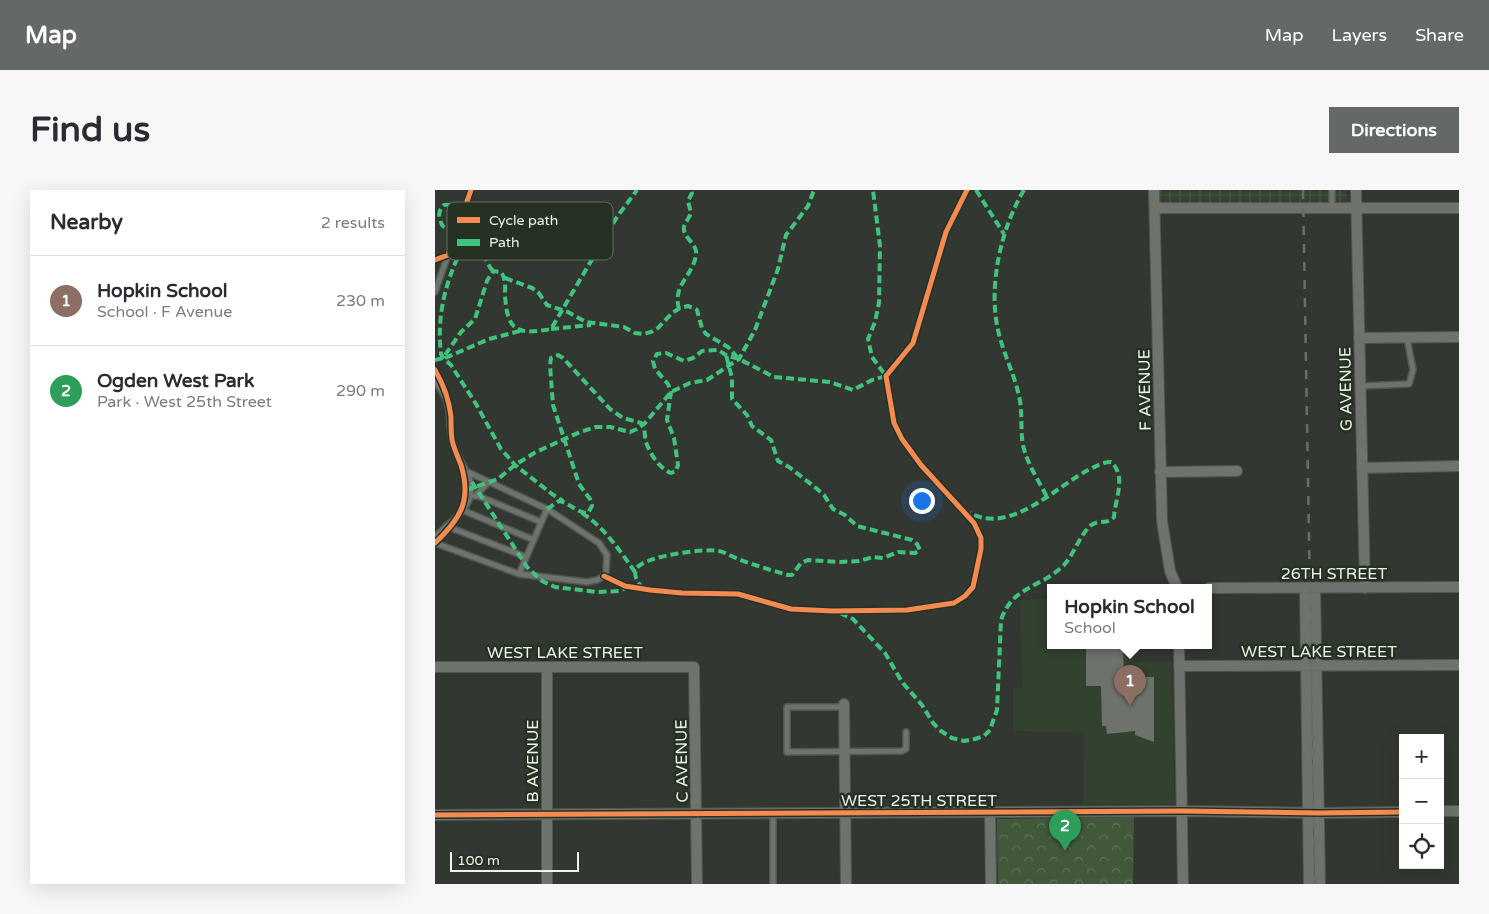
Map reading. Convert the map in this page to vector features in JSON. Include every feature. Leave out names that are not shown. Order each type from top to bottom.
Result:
[{"type":"street","name":"F AVENUE","points":[[1155,190],[1162,521],[1170,571],[1176,584]]},
{"type":"street","name":"G AVENUE","points":[[1356,190],[1365,588]]},
{"type":"street","points":[[1155,208],[1459,208]]},
{"type":"street","points":[[1359,338],[1459,337]]},
{"type":"street","points":[[1362,468],[1459,466]]},
{"type":"street","points":[[1160,472],[1237,471]]},
{"type":"street","name":"26TH STREET","points":[[1212,588],[1459,587]]},
{"type":"street","points":[[1309,884],[1313,813],[1310,588]]},
{"type":"street","points":[[1179,649],[1183,884]]},
{"type":"street","name":"WEST LAKE STREET","points":[[1179,666],[1459,666]]},
{"type":"street","name":"WEST LAKE STREET","points":[[435,667],[694,668]]},
{"type":"street","name":"B AVENUE","points":[[547,667],[547,884]]},
{"type":"street","name":"C AVENUE","points":[[694,668],[697,884]]},
{"type":"street","points":[[844,706],[846,884]]},
{"type":"street","name":"WEST 25TH STREET","points":[[435,815],[1182,811],[1399,812]]},
{"type":"street","points":[[1444,811],[1459,811]]},
{"type":"street","points":[[990,812],[991,884]]},
{"type":"street","points":[[1313,813],[1320,884]]},
{"type":"lane","points":[[1332,190],[1333,208]]},
{"type":"lane","points":[[435,292],[447,257]]},
{"type":"lane","points":[[1360,386],[1409,384],[1413,370],[1407,338]]},
{"type":"lane","points":[[435,382],[450,409],[454,447],[468,472],[471,482],[471,490],[464,508]]},
{"type":"lane","points":[[435,543],[519,574],[587,582],[597,580],[604,576],[606,572],[607,555],[599,543],[547,509],[468,472]]},
{"type":"lane","points":[[435,538],[489,482]]},
{"type":"lane","points":[[476,495],[541,522]]},
{"type":"lane","points":[[464,508],[534,540]]},
{"type":"lane","points":[[519,574],[547,509]]},
{"type":"lane","points":[[446,526],[526,557]]},
{"type":"lane","points":[[844,706],[787,707],[787,752],[902,751],[906,749],[905,732]]},
{"type":"lane","points":[[773,813],[773,884]]},
{"type":"shaded area","points":[[1149,190],[1347,190],[1347,203],[1149,205]]},
{"type":"shaded area","points":[[1047,598],[1047,649],[1134,649],[1134,662],[1172,662],[1174,804],[1083,804],[1084,733],[1013,731],[1013,687],[1022,688],[1020,600]]},
{"type":"green space","points":[[1134,817],[1133,884],[998,884],[997,819]]},
{"type":"building","points":[[1086,649],[1123,649],[1124,677],[1154,677],[1154,742],[1135,735],[1135,731],[1107,734],[1106,726],[1102,726],[1101,686],[1086,686]]},
{"type":"railway","points":[[1303,190],[1315,884]]},
{"type":"marked path","points":[[613,224],[637,190]]},
{"type":"marked path","points":[[679,309],[678,293],[696,255],[695,247],[684,231],[691,213],[688,201],[692,193],[691,190]]},
{"type":"marked path","points":[[466,490],[498,479],[515,465],[536,452],[580,432],[596,427],[610,427],[630,432],[637,429],[645,423],[671,392],[690,383],[707,380],[739,359],[755,330],[778,269],[786,235],[808,206],[814,190]]},
{"type":"marked path","points":[[547,509],[559,501],[584,513],[588,513],[592,506],[590,499],[579,484],[553,405],[550,365],[551,358],[558,355],[563,358],[610,409],[623,418],[643,425],[646,442],[650,451],[659,464],[671,473],[676,471],[678,465],[674,438],[667,420],[671,392],[668,384],[655,369],[653,361],[657,354],[666,353],[684,361],[693,358],[702,351],[718,350],[774,377],[830,382],[853,390],[872,380],[886,376],[872,357],[868,339],[875,322],[879,303],[880,246],[873,190]]},
{"type":"marked path","points":[[976,190],[1004,234]]},
{"type":"marked path","points":[[1024,190],[1003,239],[996,276],[995,313],[1000,338],[1019,396],[1023,445],[1030,466],[1047,497]]},
{"type":"marked path","points":[[447,205],[444,205],[440,210],[439,217],[442,225],[447,229]]},
{"type":"marked path","points":[[456,260],[445,292],[442,307],[440,322],[441,354],[451,365],[476,404],[501,449],[515,465],[563,501]]},
{"type":"marked path","points":[[487,260],[493,271]]},
{"type":"marked path","points":[[435,360],[443,358],[461,332],[475,319],[487,281],[493,271],[501,272],[504,277],[506,307],[512,324],[522,331],[540,331],[551,329],[592,260]]},
{"type":"marked path","points":[[505,278],[532,288],[538,292],[547,305],[568,312],[586,322],[624,327],[635,333],[651,332],[680,308],[688,306],[694,308],[697,310],[702,328],[706,334],[728,347],[737,357]]},
{"type":"marked path","points":[[551,329],[591,325]]},
{"type":"marked path","points":[[445,358],[489,339],[520,331]]},
{"type":"marked path","points":[[643,589],[635,574],[637,568],[651,560],[689,552],[719,551],[755,565],[792,575],[801,563],[808,560],[859,561],[873,557],[883,558],[898,552],[915,553],[920,550],[912,540],[857,526],[845,515],[833,509],[824,495],[816,488],[778,461],[771,440],[752,426],[747,415],[732,399],[732,378],[726,355]]},
{"type":"marked path","points":[[840,613],[853,619],[885,653],[902,682],[941,731],[952,738],[964,741],[984,736],[990,730],[997,710],[1001,620],[1006,609],[1020,594],[1046,579],[1064,565],[1090,526],[1109,521],[1114,517],[1119,488],[1118,474],[1111,462],[1100,464],[1076,477],[1032,506],[1017,513],[1001,518],[985,518],[970,513]]},
{"type":"marked path","points":[[472,482],[527,567],[542,581],[555,587],[597,592],[619,591],[628,587]]},
{"type":"marked path","points":[[582,513],[604,532],[635,572]]},
{"type":"cycle path","points":[[467,202],[471,190]]},
{"type":"cycle path","points":[[604,576],[625,586],[682,593],[738,594],[791,609],[832,611],[907,610],[954,603],[965,596],[973,587],[981,549],[981,538],[974,523],[921,465],[902,439],[894,423],[886,376],[913,343],[946,232],[967,190]]},
{"type":"cycle path","points":[[435,260],[447,255]]},
{"type":"cycle path","points":[[435,370],[447,398],[451,417],[452,440],[461,465],[465,489],[462,508],[451,526],[435,543]]},
{"type":"cycle path","points":[[435,815],[1182,811],[1399,812]]},
{"type":"place","name":"Hopkin School","points":[[1130,706]]},
{"type":"place","name":"Ogden West Park","points":[[1065,851]]}]
